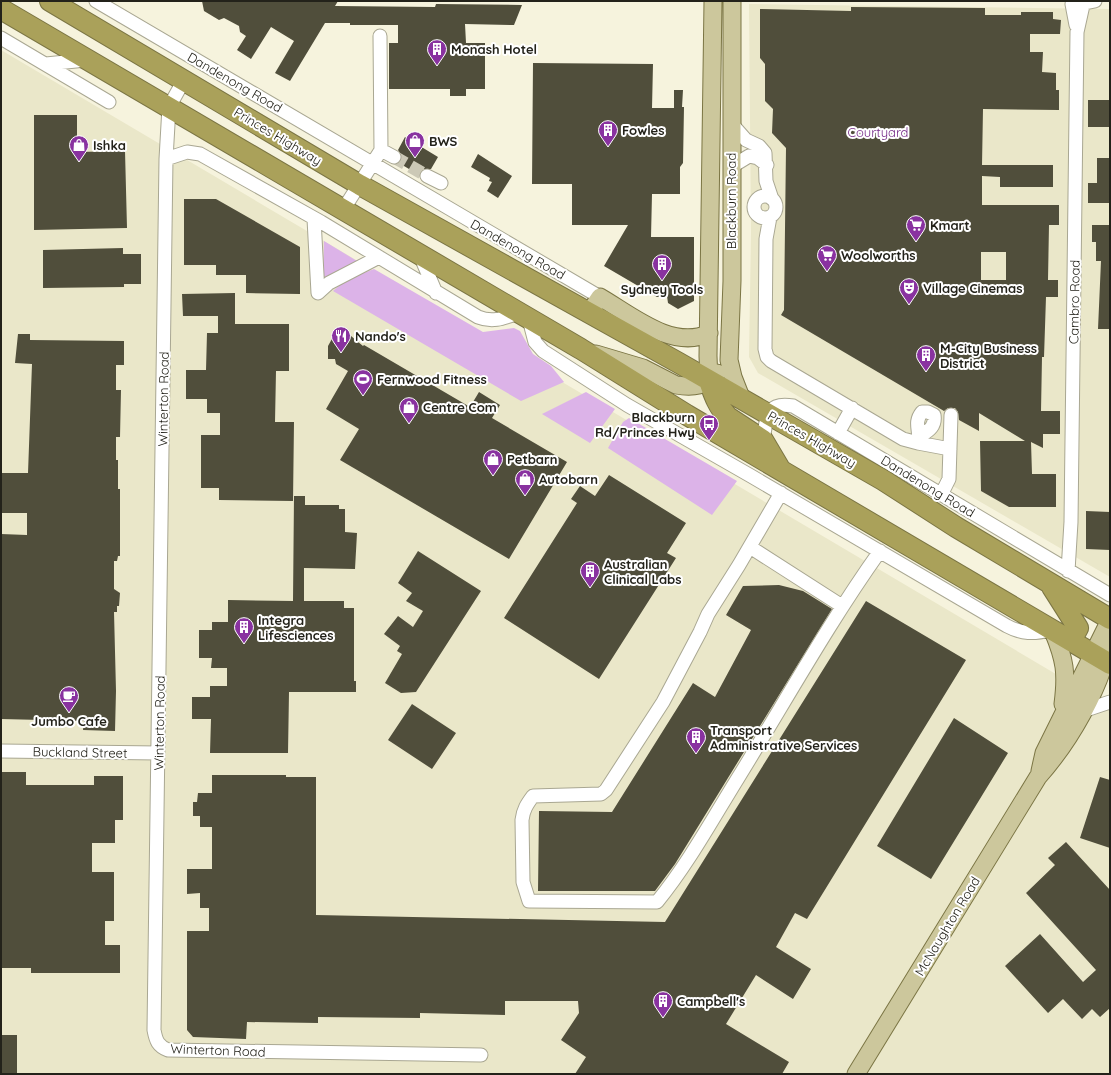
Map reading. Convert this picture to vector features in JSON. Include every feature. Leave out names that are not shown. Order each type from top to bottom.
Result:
[{"type":"highway","name":"Princes Highway","points":[[50,1],[360,185],[883,480],[1110,620]]},
{"type":"highway","points":[[1,9],[581,349],[682,412],[1103,660]]},
{"type":"highway","points":[[709,382],[714,397],[723,412],[728,417],[763,440],[779,468]]},
{"type":"highway","points":[[1050,583],[1078,628],[1071,641]]},
{"type":"main road","name":"Blackburn Road","points":[[709,382],[708,356],[713,1]]},
{"type":"main road","name":"Blackburn Road","points":[[732,1],[732,281],[729,360],[742,400]]},
{"type":"main road","points":[[589,313],[600,297],[672,337],[694,338],[709,333]]},
{"type":"main road","points":[[581,349],[642,368],[676,385],[694,386],[709,382],[729,360]]},
{"type":"main road","name":"McNaughton Road","points":[[856,1074],[1038,777],[1056,756],[1083,711],[1098,682],[1110,620]]},
{"type":"main road","points":[[1052,630],[1060,647],[1066,672],[1061,718]]},
{"type":"main road","name":"McNaughton Road","points":[[1038,777],[1044,753],[1061,718],[1103,660],[1110,642]]},
{"type":"street","name":"Dandenong Road","points":[[96,1],[600,297]]},
{"type":"street","name":"Cambro Road","points":[[1068,571],[1071,522],[1078,2]]},
{"type":"street","points":[[343,210],[374,163],[380,150],[380,36]]},
{"type":"street","points":[[1,38],[109,102]]},
{"type":"street","points":[[46,64],[86,60]]},
{"type":"street","name":"Winterton Road","points":[[184,80],[169,107],[166,159],[154,1030],[156,1040],[161,1047],[176,1051],[481,1055]]},
{"type":"street","points":[[731,123],[746,140],[759,146],[765,153],[767,165],[766,181],[773,207],[766,238],[765,349],[767,357],[771,361],[903,439],[919,440],[950,449]]},
{"type":"street","points":[[380,150],[394,157]]},
{"type":"street","points":[[166,159],[187,152],[200,154],[318,221],[436,293],[484,319],[497,320],[524,316],[535,342],[543,351],[556,361],[627,405],[1015,630],[1031,633],[1052,630]]},
{"type":"street","points":[[731,167],[749,156],[758,158],[767,165]]},
{"type":"street","points":[[427,176],[441,183]]},
{"type":"street","points":[[312,192],[318,221],[318,293],[329,284],[379,257]]},
{"type":"street","points":[[508,269],[520,251]]},
{"type":"street","points":[[420,255],[436,293]]},
{"type":"street","name":"Dandenong Road","points":[[768,414],[772,409],[778,406],[793,406],[1110,595]]},
{"type":"street","points":[[838,433],[852,408]]},
{"type":"street","points":[[763,440],[768,414]]},
{"type":"street","points":[[941,495],[949,479],[951,415]]},
{"type":"street","points":[[883,480],[885,460]]},
{"type":"street","points":[[781,493],[750,547],[708,614],[697,639],[663,702],[606,790],[601,794],[533,796],[526,805],[522,820],[523,882],[529,901],[657,902],[670,887],[709,827],[842,606],[880,551]]},
{"type":"street","points":[[750,547],[842,606]]},
{"type":"street","points":[[961,599],[971,582]]},
{"type":"street","points":[[1083,711],[1110,702]]},
{"type":"street","name":"Buckland Street","points":[[1,751],[158,753]]},
{"type":"shaded area","points":[[749,4],[1110,9],[1110,577],[758,373],[749,357],[751,233]]},
{"type":"shaded area","points":[[1,50],[1110,706],[1110,1074],[1,1074]]},
{"type":"shaded area","points":[[324,241],[357,261],[323,278]]},
{"type":"shaded area","points":[[374,269],[483,332],[514,328],[520,331],[533,354],[551,366],[564,382],[521,401],[333,291],[346,280]]},
{"type":"shaded area","points":[[586,392],[615,409],[590,443],[542,414]]},
{"type":"shaded area","points":[[629,418],[737,481],[712,515],[608,448],[623,422]]},
{"type":"building","points":[[202,1],[338,1],[335,6],[435,7],[436,4],[522,5],[514,25],[465,24],[466,43],[485,43],[485,89],[466,89],[466,96],[450,96],[450,89],[389,89],[389,43],[398,43],[398,25],[350,25],[350,23],[325,23],[290,81],[275,73],[294,41],[271,27],[251,59],[237,50],[246,36],[240,32],[239,26],[224,18],[219,20],[204,11]]},
{"type":"building","points":[[851,7],[985,8],[985,15],[1021,15],[1021,12],[1053,12],[1053,19],[1061,20],[1060,34],[1030,34],[1030,52],[1043,52],[1042,72],[1056,73],[1056,90],[1059,90],[1059,110],[983,109],[982,165],[1053,165],[1053,187],[1000,187],[1000,177],[982,176],[982,205],[1059,205],[1059,225],[1049,225],[1048,280],[1058,280],[1058,297],[1046,297],[1044,357],[1042,357],[1041,411],[1060,411],[1060,434],[1043,434],[1043,448],[1031,442],[1032,474],[1056,474],[1056,507],[1009,507],[981,491],[980,441],[1025,441],[979,413],[979,431],[959,420],[958,412],[955,408],[948,408],[944,411],[781,315],[784,310],[786,148],[772,133],[773,109],[765,101],[765,64],[760,58],[760,9],[851,11]],"holes":[[[981,252],[1006,252],[1006,280],[981,280]]]},
{"type":"building","name":"Fowles","points":[[533,63],[653,64],[652,108],[674,108],[674,90],[683,90],[683,163],[680,167],[680,194],[652,194],[651,237],[694,237],[694,301],[678,309],[668,303],[667,296],[657,297],[604,266],[628,225],[572,225],[572,184],[532,184]]},
{"type":"building","points":[[1088,100],[1110,100],[1110,127],[1088,127]]},
{"type":"building","points":[[34,115],[77,115],[77,152],[125,151],[127,228],[34,230]]},
{"type":"building","name":"BWS","points":[[405,137],[438,157],[431,169],[423,169],[419,175],[399,163],[402,156],[398,150]]},
{"type":"building","points":[[478,154],[512,176],[498,198],[487,191],[492,182],[489,181],[490,178],[471,167]]},
{"type":"building","points":[[1097,158],[1110,158],[1110,203],[1088,203],[1088,183],[1097,183]]},
{"type":"building","points":[[184,199],[216,199],[300,247],[300,294],[246,293],[246,275],[216,275],[216,265],[184,265]]},
{"type":"building","points":[[1092,225],[1110,225],[1110,329],[1098,329],[1101,261],[1096,261],[1096,242],[1092,242]]},
{"type":"building","points":[[123,248],[123,254],[141,254],[141,284],[124,284],[124,287],[43,288],[43,250]]},
{"type":"building","points":[[235,293],[235,324],[289,324],[289,371],[276,371],[275,422],[294,422],[293,501],[219,500],[219,488],[201,488],[201,435],[220,435],[220,413],[207,413],[207,399],[186,399],[186,370],[206,370],[207,333],[218,333],[218,316],[183,316],[182,294]]},
{"type":"building","points":[[18,334],[30,334],[30,340],[124,341],[124,365],[116,365],[116,390],[121,390],[120,437],[116,437],[118,489],[120,489],[120,556],[118,556],[117,561],[114,561],[114,589],[120,593],[119,606],[117,606],[117,612],[114,612],[116,691],[115,731],[83,730],[84,721],[1,719],[1,534],[27,535],[27,513],[1,513],[1,473],[28,473],[32,364],[15,363]]},
{"type":"building","points":[[339,334],[351,336],[363,346],[364,345],[470,407],[479,392],[500,405],[492,418],[567,462],[509,559],[340,460],[359,429],[326,409],[348,371],[336,364],[335,359],[328,359],[328,346],[333,337]]},
{"type":"building","name":"Australian Clinical Labs","points":[[609,475],[686,523],[667,553],[676,558],[599,679],[504,618],[577,503],[571,499],[580,486],[595,496]]},
{"type":"building","points":[[294,496],[305,496],[305,505],[339,505],[339,509],[345,509],[345,532],[357,533],[355,569],[304,568],[304,601],[344,601],[344,608],[354,608],[354,681],[356,681],[356,692],[289,692],[288,753],[210,753],[211,719],[192,719],[192,697],[210,697],[210,686],[227,686],[227,668],[211,668],[212,658],[199,658],[199,630],[212,630],[212,622],[228,622],[228,600],[293,601]]},
{"type":"building","points":[[1086,511],[1110,512],[1110,550],[1086,549]]},
{"type":"building","points":[[418,551],[481,591],[416,692],[401,693],[385,683],[402,654],[397,651],[400,646],[384,634],[398,616],[413,627],[423,611],[406,601],[412,593],[398,583]]},
{"type":"building","name":"Transport Administrative Services","points":[[779,585],[803,591],[832,609],[675,864],[655,891],[538,891],[539,811],[612,812],[693,683],[715,697],[751,630],[726,615],[743,586]]},
{"type":"building","points":[[866,601],[966,660],[807,919],[795,913],[776,947],[811,969],[793,999],[756,975],[726,1024],[789,1062],[782,1074],[575,1074],[586,1057],[561,1040],[579,1013],[578,1001],[505,1001],[505,1015],[420,1013],[420,1018],[318,1017],[318,1023],[247,1022],[246,1039],[193,1037],[187,1030],[187,931],[209,931],[209,908],[200,908],[200,893],[187,894],[187,869],[212,869],[212,827],[200,827],[200,816],[193,816],[193,802],[197,802],[198,793],[212,793],[212,775],[286,775],[286,777],[316,777],[316,915],[665,922]]},
{"type":"building","points":[[412,704],[456,733],[432,769],[388,740]]},
{"type":"building","points":[[954,718],[1008,753],[931,879],[877,846]]},
{"type":"building","points":[[1,772],[26,772],[26,785],[94,785],[94,776],[123,776],[123,820],[115,820],[115,843],[92,843],[92,872],[114,872],[114,921],[105,921],[105,945],[120,945],[120,973],[31,973],[31,968],[1,968]]},
{"type":"building","points":[[1100,777],[1110,780],[1110,848],[1080,838]]},
{"type":"building","points":[[1066,842],[1110,890],[1110,1008],[1100,1017],[1092,1009],[1082,1019],[1063,999],[1048,1013],[1005,966],[1040,934],[1083,982],[1096,970],[1026,893],[1055,865],[1048,858]]},
{"type":"building","points":[[1,1035],[17,1035],[17,1074],[1,1074]]},
{"type":"tunnel","points":[[394,157],[427,176]]},
{"type":"place","name":"Monash Hotel","points":[[437,66]]},
{"type":"place","name":"Fowles","points":[[608,147]]},
{"type":"place","name":"BWS","points":[[415,158]]},
{"type":"place","name":"Ishka","points":[[79,162]]},
{"type":"place","name":"Kmart","points":[[916,242]]},
{"type":"place","name":"Woolworths","points":[[827,272]]},
{"type":"place","name":"Sydney Tools","points":[[662,281]]},
{"type":"place","name":"Village Cinemas","points":[[909,305]]},
{"type":"place","name":"Nando's","points":[[341,353]]},
{"type":"place","name":"M-City Business District","points":[[926,372]]},
{"type":"place","name":"Fernwood Fitness","points":[[363,396]]},
{"type":"place","name":"Centre Com","points":[[409,424]]},
{"type":"place","name":"Blackburn Rd/Princes Hwy","points":[[709,441]]},
{"type":"place","name":"Petbarn","points":[[493,476]]},
{"type":"place","name":"Autobarn","points":[[525,496]]},
{"type":"place","name":"Australian Clinical Labs","points":[[590,588]]},
{"type":"place","name":"Integra Lifesciences","points":[[244,644]]},
{"type":"place","name":"Jumbo Cafe","points":[[69,713]]},
{"type":"place","name":"Transport Administrative Services","points":[[696,754]]},
{"type":"place","name":"Campbell's","points":[[663,1018]]},
{"type":"park label","name":"Courtyard","points":[[878,132]]}]
